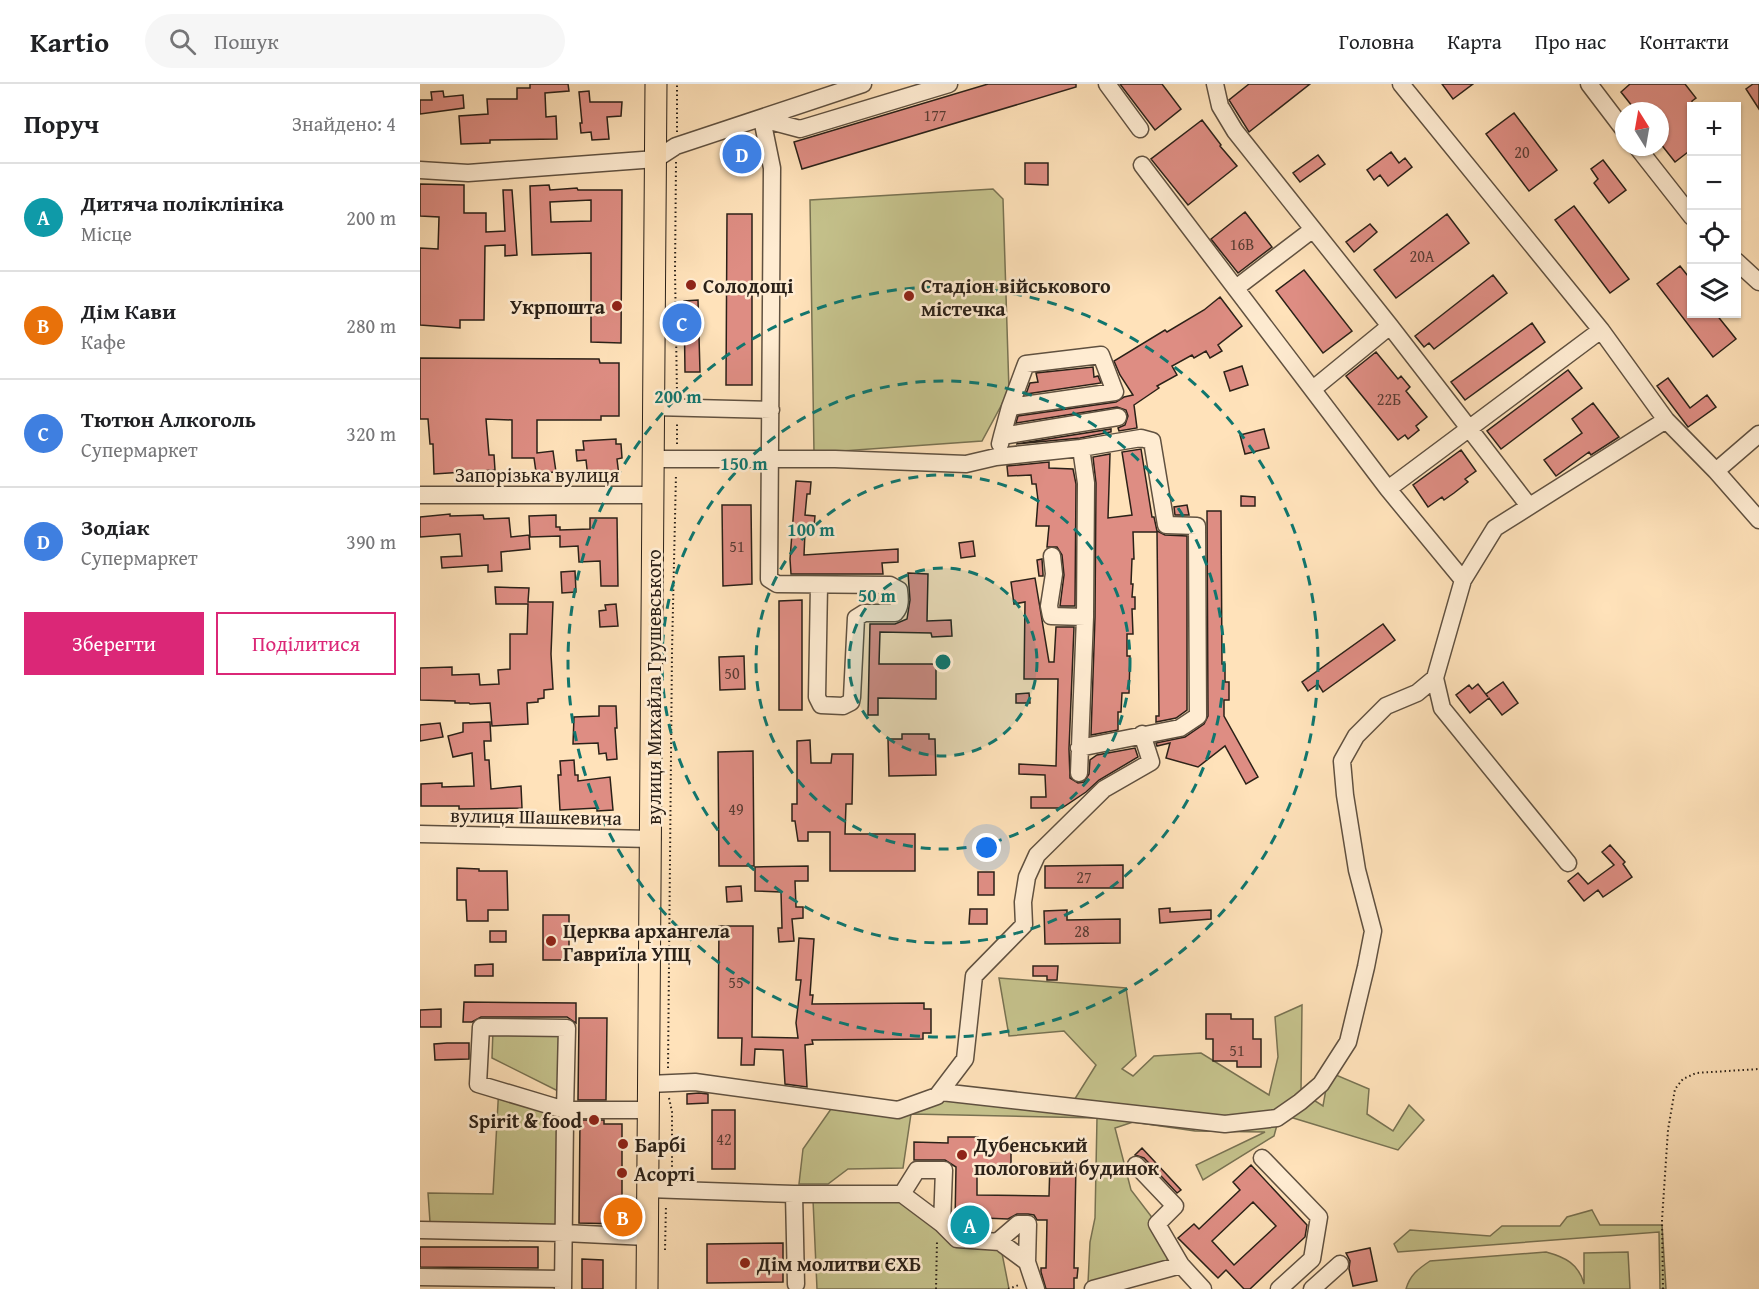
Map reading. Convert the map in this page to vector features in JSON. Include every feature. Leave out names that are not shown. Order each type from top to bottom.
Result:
[{"type":"main road","name":"вулиця Михайла Грушевського","points":[[647,1289],[649,1110],[659,1084],[652,839],[656,84]]},
{"type":"street","points":[[1107,84],[1140,129]]},
{"type":"street","points":[[1215,84],[1220,106],[1235,131],[1529,506]]},
{"type":"street","points":[[1401,84],[1601,330],[1666,420],[1716,471],[1759,520]]},
{"type":"street","points":[[1589,84],[1615,118]]},
{"type":"street","points":[[420,170],[468,173],[656,159],[676,147],[857,85]]},
{"type":"street","points":[[762,119],[800,129],[940,85]]},
{"type":"street","points":[[762,119],[772,168],[768,575],[772,583],[890,585],[898,590],[899,605],[894,613],[864,614],[856,618],[852,697],[851,702],[843,706],[821,705],[817,697],[819,585]]},
{"type":"street","points":[[1644,156],[1687,211]]},
{"type":"street","points":[[1142,165],[1388,489],[1463,580]]},
{"type":"street","points":[[1236,288],[1312,230]]},
{"type":"street","points":[[1740,264],[1759,282]]},
{"type":"street","points":[[1312,389],[1390,326]]},
{"type":"street","points":[[1388,489],[1601,330]]},
{"type":"street","points":[[996,457],[1010,407],[1026,364],[1101,355],[1115,392],[1010,407]]},
{"type":"street","points":[[654,407],[771,410]]},
{"type":"street","points":[[1002,436],[1118,417]]},
{"type":"street","points":[[1568,863],[1442,708],[1435,678],[1463,580],[1495,528],[1666,420]]},
{"type":"street","points":[[1716,471],[1759,434]]},
{"type":"street","points":[[654,459],[835,459],[966,464],[996,457],[1081,448],[1141,438],[1152,441],[1166,525],[1197,526],[1198,716],[1180,728],[1079,747]]},
{"type":"street","points":[[1078,774],[1085,616],[1086,483],[1081,448]]},
{"type":"street","name":"Запорізька вулиця","points":[[420,495],[654,495]]},
{"type":"street","points":[[1052,556],[1054,574],[1049,606],[1051,616],[1085,616]]},
{"type":"street","points":[[941,1092],[1225,1124],[1277,1118],[1322,1084],[1348,1042],[1373,931],[1358,870],[1345,795],[1342,761],[1356,736],[1386,706],[1417,693],[1435,678]]},
{"type":"street","points":[[659,1084],[695,1083],[898,1110],[937,1096],[965,1059],[974,976],[1024,925],[1023,902],[1027,877],[1037,855],[1104,789],[1151,762],[1142,734]]},
{"type":"street","name":"вулиця Шашкевича","points":[[420,834],[652,839]]},
{"type":"street","points":[[420,1277],[563,1284],[565,1115],[567,1028],[480,1027],[478,1084],[565,1115],[649,1110]]},
{"type":"street","points":[[1262,1158],[1320,1217],[1311,1259],[1279,1289]]},
{"type":"street","points":[[1136,1165],[1175,1206],[1157,1224],[1181,1265],[1203,1289]]},
{"type":"street","points":[[902,1194],[917,1170],[944,1170],[940,1222]]},
{"type":"street","points":[[648,1190],[902,1194],[940,1222],[957,1239],[998,1242],[1027,1262]]},
{"type":"street","points":[[794,1194],[796,1284]]},
{"type":"street","points":[[998,1242],[1018,1224],[1028,1224],[1027,1262],[1036,1289]]},
{"type":"street","points":[[420,1230],[647,1237]]},
{"type":"street","points":[[1312,1289],[1340,1264]]},
{"type":"street","points":[[1093,1289],[1181,1265]]},
{"type":"path","points":[[665,1257],[666,1204],[672,1182],[672,1122],[659,1084],[667,1012],[678,408],[675,272],[677,84]]},
{"type":"path","points":[[1663,1289],[1662,1220],[1668,1130],[1675,1089],[1683,1079],[1696,1073],[1759,1069]]},
{"type":"path","points":[[936,1289],[940,1222]]},
{"type":"shaded area","name":"Стадіон військового містечка","points":[[993,189],[1003,199],[1009,391],[982,441],[814,453],[810,200]]},
{"type":"shaded area","points":[[999,978],[1126,988],[1136,1056],[1122,1069],[1133,1076],[1154,1056],[1201,1053],[1269,1095],[1278,1057],[1275,1017],[1302,1005],[1301,1092],[1323,1106],[1329,1072],[1369,1089],[1367,1114],[1393,1131],[1409,1105],[1424,1120],[1398,1150],[1280,1114],[1274,1136],[1203,1180],[1196,1165],[1265,1132],[1195,1131],[1133,1122],[1115,1128],[1131,1190],[1157,1224],[1174,1252],[1162,1265],[1088,1283],[1090,1242],[1095,1218],[1097,1118],[911,1114],[903,1168],[848,1169],[828,1184],[799,1184],[803,1149],[831,1109],[950,1097],[1068,1110],[1096,1065],[1064,1031],[1009,1036]]},
{"type":"shaded area","points":[[493,1030],[559,1031],[558,1091],[492,1058]]},
{"type":"shaded area","points":[[499,1085],[559,1111],[556,1226],[430,1222],[428,1193],[493,1194]]},
{"type":"shaded area","points":[[898,1199],[951,1242],[1000,1243],[1009,1289],[817,1289],[813,1200]]},
{"type":"shaded area","points":[[1592,1210],[1600,1225],[1662,1225],[1666,1289],[1660,1289],[1659,1232],[1398,1252],[1394,1244],[1410,1230],[1490,1236],[1502,1226],[1560,1226],[1567,1217]]},
{"type":"shaded area","points":[[1546,1252],[1559,1256],[1575,1266],[1584,1284],[1584,1253],[1628,1252],[1630,1289],[1406,1289],[1415,1273],[1430,1261]]},
{"type":"building","points":[[530,84],[568,84],[569,91],[545,93],[546,117],[556,116],[557,139],[490,140],[490,143],[461,144],[459,116],[488,114],[487,99],[517,99],[517,88],[530,88]]},
{"type":"building","points":[[988,84],[1076,84],[1076,87],[802,169],[794,142]]},
{"type":"building","points":[[1120,84],[1162,84],[1181,109],[1155,130]]},
{"type":"building","points":[[1249,84],[1310,84],[1249,132],[1229,100]]},
{"type":"building","points":[[1442,84],[1473,84],[1453,99]]},
{"type":"building","points":[[1630,84],[1685,84],[1696,98],[1692,102],[1687,102],[1687,153],[1675,162],[1669,154],[1669,102],[1629,102],[1621,92]]},
{"type":"building","points":[[1753,84],[1759,84],[1759,109],[1746,89]]},
{"type":"building","points":[[443,91],[444,97],[463,95],[464,108],[420,114],[420,100],[432,100],[431,92]]},
{"type":"building","points":[[589,91],[590,102],[622,102],[621,116],[607,117],[609,139],[592,140],[591,132],[581,133],[579,92]]},
{"type":"building","points":[[1514,113],[1557,170],[1529,191],[1486,134]]},
{"type":"building","points":[[1202,120],[1237,166],[1188,205],[1151,159]]},
{"type":"building","points":[[1391,152],[1399,163],[1405,158],[1412,167],[1388,186],[1380,175],[1374,180],[1367,170]]},
{"type":"building","points":[[1318,155],[1325,164],[1300,182],[1293,173]]},
{"type":"building","points":[[1603,160],[1626,190],[1609,203],[1594,183],[1598,179],[1591,169]]},
{"type":"building","points":[[1025,163],[1048,163],[1048,185],[1025,184]]},
{"type":"building","points":[[420,184],[464,185],[464,213],[486,213],[486,232],[505,231],[503,190],[512,190],[517,255],[505,256],[505,245],[485,246],[484,320],[460,320],[460,328],[420,325],[420,248],[438,249],[439,217],[420,216]]},
{"type":"building","points":[[549,185],[550,190],[577,188],[578,190],[622,190],[621,343],[591,342],[591,253],[532,255],[530,186]],"holes":[[[591,200],[591,221],[551,222],[550,202]]]},
{"type":"building","points":[[1574,206],[1629,279],[1610,293],[1555,220]]},
{"type":"building","points":[[1245,212],[1272,247],[1238,273],[1211,239]]},
{"type":"building","points":[[727,214],[752,214],[752,385],[726,385]]},
{"type":"building","points":[[1447,214],[1469,243],[1396,298],[1374,270]]},
{"type":"building","points":[[1370,224],[1377,232],[1354,252],[1346,242]]},
{"type":"building","points":[[1680,266],[1687,275],[1687,318],[1719,318],[1736,339],[1713,357],[1657,284]]},
{"type":"building","points":[[1304,270],[1352,331],[1323,353],[1276,291]]},
{"type":"building","points":[[1493,275],[1507,293],[1434,349],[1429,343],[1424,347],[1415,336]]},
{"type":"building","points":[[1220,297],[1242,326],[1218,345],[1222,351],[1210,358],[1206,351],[1194,358],[1192,355],[1172,366],[1177,375],[1157,386],[1159,388],[1134,405],[1137,428],[1119,431],[1118,428],[1125,425],[1128,416],[1126,410],[1117,407],[1016,423],[1018,416],[1116,402],[1133,395],[1114,361],[1165,330],[1167,332],[1204,310]]},
{"type":"building","points":[[698,300],[700,372],[685,372],[684,301]]},
{"type":"building","points":[[1532,323],[1545,342],[1465,400],[1451,382]]},
{"type":"building","points":[[1376,352],[1398,379],[1401,376],[1410,387],[1406,391],[1427,417],[1416,426],[1419,430],[1408,439],[1405,435],[1398,440],[1346,376]]},
{"type":"building","points":[[420,358],[599,359],[600,363],[619,363],[619,416],[601,416],[601,420],[537,420],[537,453],[553,451],[556,472],[541,473],[536,472],[534,458],[512,458],[512,420],[486,419],[489,455],[494,455],[495,470],[434,474],[433,444],[430,444],[428,419],[420,419]]},
{"type":"building","points":[[1242,366],[1248,385],[1230,391],[1224,372]]},
{"type":"building","points":[[1093,367],[1094,377],[1098,376],[1101,383],[1026,394],[1030,383],[1038,382],[1036,373]]},
{"type":"building","points":[[1568,370],[1582,388],[1501,449],[1487,431]]},
{"type":"building","points":[[1668,378],[1690,408],[1707,395],[1716,407],[1688,427],[1657,386]]},
{"type":"building","points":[[1593,403],[1619,437],[1591,455],[1589,452],[1556,476],[1544,460],[1582,433],[1572,419]]},
{"type":"building","points":[[1111,429],[1111,432],[1080,438],[1016,444]]},
{"type":"building","points":[[1264,429],[1269,448],[1245,454],[1240,435]]},
{"type":"building","points":[[616,439],[616,444],[621,444],[622,458],[617,459],[619,476],[588,478],[586,460],[577,461],[576,450],[584,450],[583,441]]},
{"type":"building","points":[[1141,449],[1152,517],[1154,517],[1157,531],[1165,535],[1187,536],[1187,710],[1176,718],[1156,722],[1156,716],[1159,716],[1157,532],[1133,532],[1134,559],[1132,559],[1131,584],[1133,584],[1132,597],[1135,597],[1135,609],[1132,609],[1133,634],[1127,634],[1127,656],[1130,656],[1129,693],[1122,693],[1121,712],[1118,712],[1118,730],[1091,735],[1096,483],[1093,457],[1110,454],[1108,518],[1132,515],[1122,452]]},
{"type":"building","points":[[1461,450],[1476,471],[1465,479],[1468,482],[1454,493],[1444,500],[1442,497],[1428,507],[1413,485]]},
{"type":"building","points":[[1049,462],[1049,468],[1073,469],[1076,484],[1075,606],[1060,606],[1064,575],[1062,555],[1057,547],[1047,547],[1049,526],[1036,526],[1038,500],[1036,484],[1032,484],[1031,475],[1008,476],[1007,466]]},
{"type":"building","points":[[796,481],[811,482],[805,515],[815,516],[811,533],[805,532],[804,555],[898,549],[898,562],[882,563],[883,574],[791,574],[790,559]]},
{"type":"building","points":[[1241,496],[1255,497],[1255,506],[1241,506]]},
{"type":"building","points":[[722,505],[751,505],[752,584],[723,586]]},
{"type":"building","points":[[1187,505],[1189,515],[1175,515],[1174,507]]},
{"type":"building","points":[[1207,511],[1221,511],[1222,664],[1225,664],[1225,682],[1229,682],[1229,700],[1224,700],[1224,716],[1258,777],[1246,784],[1225,746],[1198,767],[1166,758],[1170,743],[1157,746],[1156,743],[1185,737],[1204,724],[1208,716]]},
{"type":"building","points":[[450,514],[450,516],[483,515],[484,519],[509,518],[511,537],[529,535],[530,549],[501,552],[502,571],[488,572],[488,565],[442,568],[441,557],[462,556],[460,534],[420,537],[420,517]]},
{"type":"building","points":[[556,515],[556,527],[560,527],[560,530],[590,529],[590,518],[617,518],[618,586],[601,586],[600,561],[579,562],[578,546],[560,547],[560,536],[530,537],[529,516]]},
{"type":"building","points":[[973,541],[975,556],[961,558],[959,543]]},
{"type":"building","points":[[1042,559],[1043,576],[1039,576],[1037,560]]},
{"type":"building","points":[[575,571],[576,592],[562,593],[561,572]]},
{"type":"building","points":[[908,573],[928,574],[927,621],[951,620],[952,636],[932,637],[931,633],[880,632],[879,664],[936,664],[936,699],[878,698],[878,715],[868,715],[870,624],[895,624],[907,619],[910,600]]},
{"type":"building","points":[[1035,578],[1049,662],[1054,662],[1056,627],[1074,627],[1070,778],[1078,783],[1084,782],[1089,774],[1090,760],[1097,755],[1135,748],[1138,757],[1099,780],[1062,808],[1031,808],[1031,797],[1046,797],[1045,775],[1019,774],[1019,764],[1056,766],[1058,679],[1024,679],[1025,602],[1014,604],[1011,582]]},
{"type":"building","points":[[495,587],[529,588],[528,602],[553,602],[551,654],[553,689],[544,690],[544,698],[538,699],[538,702],[527,703],[528,724],[492,726],[490,703],[470,704],[420,700],[420,668],[452,667],[452,675],[479,674],[480,685],[499,684],[498,670],[510,669],[510,634],[527,634],[528,604],[496,604]]},
{"type":"building","points":[[802,600],[802,710],[779,710],[779,601]]},
{"type":"building","points":[[616,604],[618,626],[600,627],[599,611],[606,610],[605,605]]},
{"type":"building","points":[[1383,624],[1395,640],[1323,692],[1318,684],[1308,691],[1302,682]]},
{"type":"building","points":[[744,656],[745,689],[720,690],[719,657]]},
{"type":"building","points":[[1503,682],[1518,703],[1502,715],[1489,698],[1470,713],[1456,695],[1469,685],[1472,689],[1478,684],[1488,697],[1486,694]]},
{"type":"building","points":[[1029,693],[1030,703],[1016,703],[1016,694]]},
{"type":"building","points":[[599,706],[616,706],[617,759],[607,760],[606,753],[599,754],[598,743],[573,744],[574,717],[599,716]]},
{"type":"building","points":[[490,722],[491,741],[484,741],[485,760],[489,760],[491,789],[521,786],[522,808],[459,809],[459,806],[421,806],[421,784],[442,783],[442,787],[474,786],[472,753],[453,757],[448,736],[463,732],[463,723]]},
{"type":"building","points":[[440,723],[443,737],[420,741],[420,725]]},
{"type":"building","points":[[902,734],[929,734],[929,739],[935,739],[936,775],[889,776],[888,739],[902,739]]},
{"type":"building","points":[[810,740],[811,763],[831,763],[832,754],[853,754],[852,804],[846,804],[845,834],[915,834],[915,871],[830,871],[830,832],[808,832],[808,841],[798,841],[795,821],[792,821],[792,804],[797,804],[797,741]]},
{"type":"building","points":[[753,751],[754,866],[719,866],[718,752]]},
{"type":"building","points":[[574,760],[575,775],[578,775],[578,781],[610,777],[613,810],[597,811],[597,808],[560,810],[558,775],[561,775],[560,761]]},
{"type":"building","points":[[1610,845],[1625,862],[1623,864],[1632,877],[1603,897],[1598,890],[1584,901],[1568,881],[1578,873],[1588,884],[1614,865],[1602,852]]},
{"type":"building","points":[[1123,865],[1123,888],[1045,888],[1045,866]]},
{"type":"building","points":[[808,866],[808,881],[795,881],[796,907],[803,907],[803,918],[792,919],[794,941],[779,942],[778,928],[782,928],[781,892],[755,891],[755,867]]},
{"type":"building","points":[[457,868],[507,871],[508,910],[488,910],[488,921],[467,921],[466,900],[457,900]]},
{"type":"building","points":[[978,872],[994,872],[994,895],[978,895]]},
{"type":"building","points":[[741,886],[742,901],[727,902],[726,887]]},
{"type":"building","points":[[1170,908],[1170,912],[1211,910],[1211,919],[1160,923],[1159,909]]},
{"type":"building","points":[[970,909],[987,909],[987,924],[969,924]]},
{"type":"building","points":[[1067,910],[1067,920],[1120,919],[1120,943],[1045,944],[1044,911]]},
{"type":"building","name":"Церква архангела Гавриїла УПЦ","points":[[543,915],[569,915],[569,960],[543,960]]},
{"type":"building","points":[[719,926],[753,926],[752,1037],[798,1038],[796,1023],[801,980],[796,980],[799,938],[814,939],[810,995],[813,995],[812,1004],[924,1003],[924,1009],[931,1009],[931,1033],[923,1033],[923,1039],[812,1040],[813,1044],[805,1045],[807,1087],[785,1084],[783,1050],[755,1049],[754,1065],[741,1065],[742,1038],[718,1038]]},
{"type":"building","points":[[490,931],[506,931],[506,942],[490,942]]},
{"type":"building","points":[[493,964],[493,976],[475,976],[475,965]]},
{"type":"building","points":[[1033,966],[1058,966],[1057,980],[1047,980],[1047,976],[1033,976]]},
{"type":"building","points":[[464,1002],[576,1003],[576,1023],[567,1017],[481,1017],[472,1022],[463,1022]]},
{"type":"building","points":[[441,1009],[441,1027],[420,1027],[420,1010]]},
{"type":"building","points":[[1206,1014],[1231,1014],[1231,1019],[1253,1019],[1253,1039],[1261,1039],[1261,1067],[1237,1067],[1237,1061],[1213,1061],[1213,1039],[1206,1039]]},
{"type":"building","points":[[579,1018],[607,1018],[606,1100],[578,1100]]},
{"type":"building","points":[[469,1043],[469,1059],[435,1060],[434,1044]]},
{"type":"building","points":[[687,1094],[708,1094],[708,1103],[687,1104]]},
{"type":"building","points":[[712,1110],[735,1110],[735,1169],[712,1169]]},
{"type":"building","points":[[580,1120],[604,1120],[604,1124],[622,1124],[622,1224],[579,1223]]},
{"type":"building","points":[[948,1137],[978,1137],[978,1144],[1011,1144],[1011,1169],[977,1169],[977,1195],[1049,1196],[1050,1163],[1076,1164],[1074,1268],[1078,1268],[1077,1278],[1074,1278],[1074,1289],[1046,1289],[1041,1268],[1046,1268],[1047,1220],[1037,1220],[1034,1215],[1028,1214],[1017,1214],[1008,1219],[984,1218],[984,1230],[962,1229],[955,1222],[956,1167],[945,1160],[914,1160],[914,1142],[948,1143]]},
{"type":"building","points":[[1142,1148],[1181,1190],[1177,1193],[1144,1158],[1135,1155]]},
{"type":"building","points":[[1251,1165],[1307,1225],[1305,1237],[1250,1289],[1244,1289],[1226,1270],[1218,1278],[1178,1238],[1194,1224],[1199,1229],[1240,1190],[1233,1182]],"holes":[[[1253,1202],[1276,1226],[1234,1265],[1212,1241]]]},
{"type":"building","name":"Дім молитви ЄХБ","points":[[783,1243],[783,1282],[707,1283],[707,1244]]},
{"type":"building","points":[[420,1247],[538,1247],[538,1268],[420,1267]]},
{"type":"building","points":[[1370,1248],[1377,1281],[1353,1286],[1349,1269],[1350,1261],[1346,1253]]},
{"type":"building","points":[[582,1259],[603,1260],[603,1289],[582,1289]]},
{"type":"place","name":"Зодіак","points":[[742,154]]},
{"type":"place","name":"Солодощі","points":[[691,285]]},
{"type":"place","name":"Стадіон військового містечка","points":[[909,296]]},
{"type":"place","name":"Укрпошта","points":[[617,306]]},
{"type":"place","name":"Тютюн Алкоголь","points":[[682,323]]},
{"type":"place","name":"Церква архангела Гавриїла УПЦ","points":[[551,941]]},
{"type":"place","name":"Spirit & food","points":[[594,1120]]},
{"type":"place","name":"Барбі","points":[[623,1144]]},
{"type":"place","name":"Дубенський пологовий будинок","points":[[962,1155]]},
{"type":"place","name":"Асорті","points":[[622,1173]]},
{"type":"place","name":"Дім Кави","points":[[623,1217]]},
{"type":"place","name":"Дитяча поліклініка","points":[[970,1225]]},
{"type":"place","name":"Дім молитви ЄХБ","points":[[745,1263]]}]
